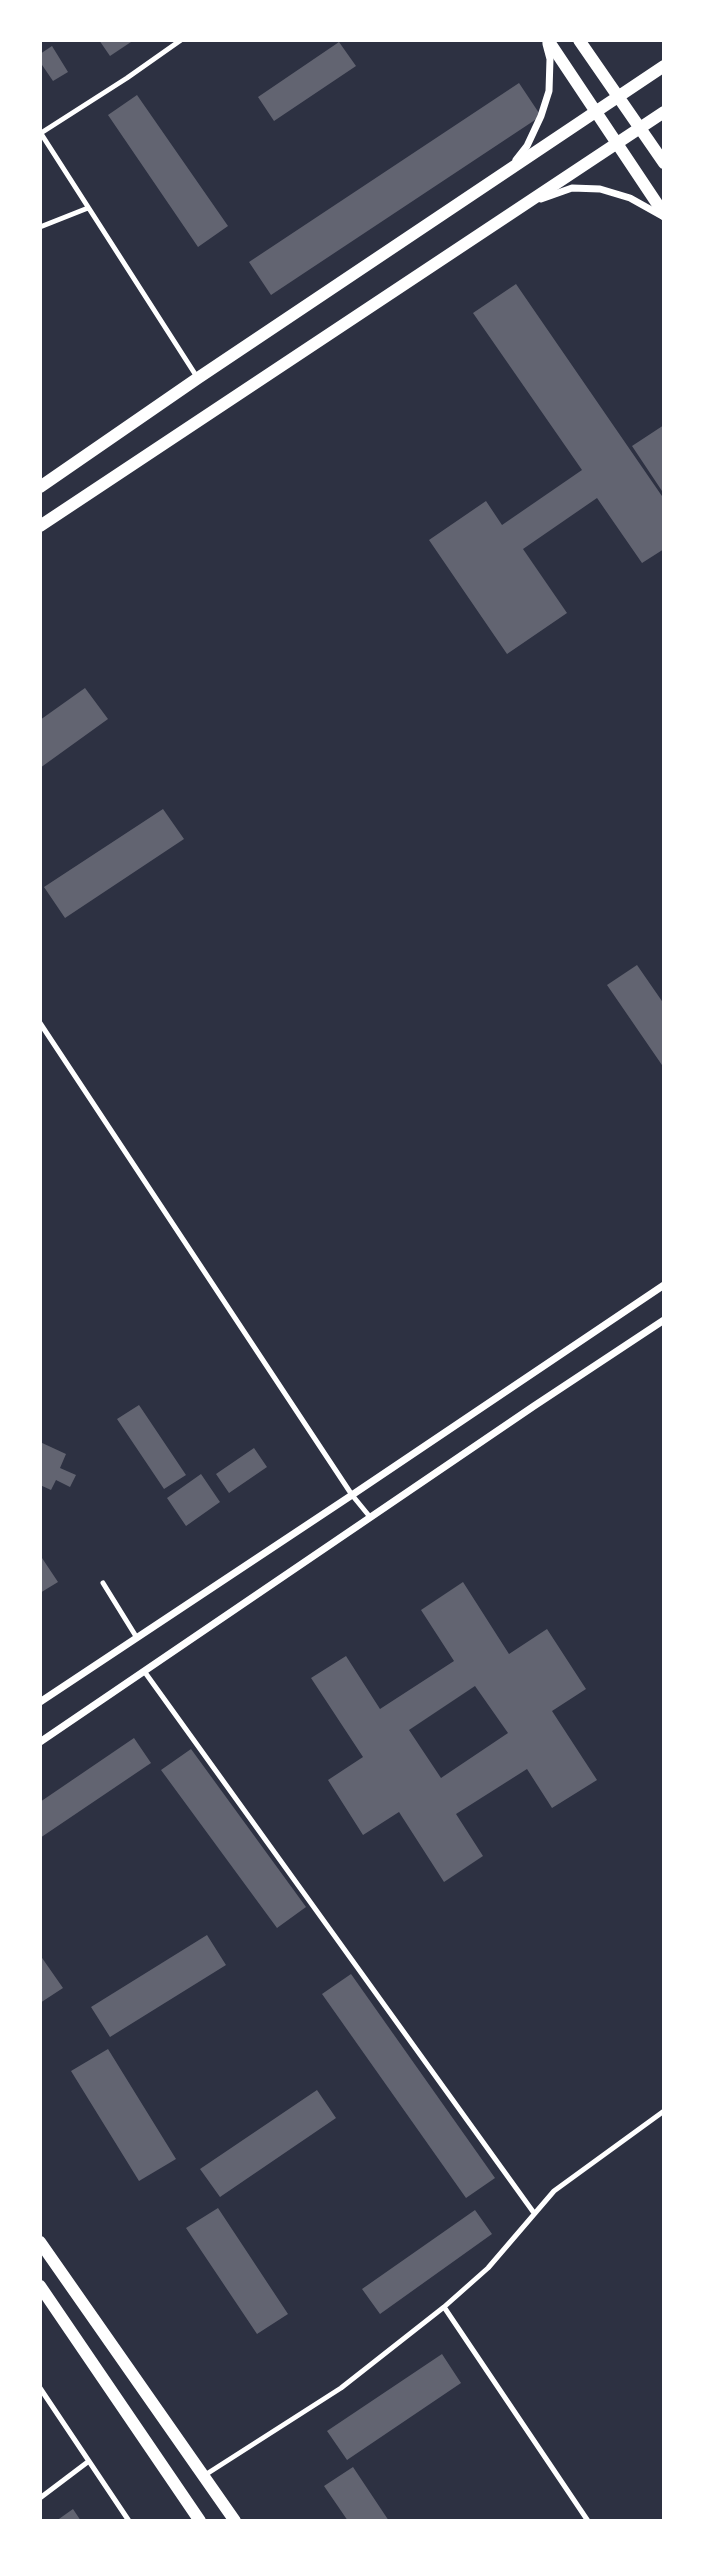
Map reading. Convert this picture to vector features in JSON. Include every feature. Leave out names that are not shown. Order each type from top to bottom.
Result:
[{"type":"street","points":[[547,40],[664,216]]},
{"type":"street","points":[[505,172],[527,146],[545,104],[549,91],[550,59],[547,40]]},
{"type":"street","points":[[579,40],[664,163]]},
{"type":"street","points":[[40,487],[664,66]]},
{"type":"street","points":[[40,526],[664,112]]},
{"type":"street","points":[[520,206],[572,188],[600,189],[630,198],[664,216]]},
{"type":"street","points":[[40,1702],[664,1285]]},
{"type":"street","points":[[40,1742],[664,1321]]},
{"type":"street","points":[[40,2242],[235,2521]]},
{"type":"street","points":[[40,2286],[200,2521]]},
{"type":"lane","points":[[181,40],[41,133],[198,378]]},
{"type":"lane","points":[[40,227],[88,208]]},
{"type":"lane","points":[[40,1023],[352,1495],[370,1517]]},
{"type":"lane","points":[[103,1583],[137,1638]]},
{"type":"lane","points":[[144,1671],[534,2213]]},
{"type":"lane","points":[[204,2476],[341,2388],[444,2307],[488,2268],[554,2191],[664,2111]]},
{"type":"lane","points":[[444,2307],[588,2521]]},
{"type":"lane","points":[[40,2388],[129,2521]]},
{"type":"lane","points":[[40,2498],[89,2461]]},
{"type":"building","points":[[99,40],[134,40],[110,56]]},
{"type":"building","points":[[339,42],[356,66],[274,121],[258,97]]},
{"type":"building","points":[[52,46],[68,72],[53,81],[40,62],[40,54]]},
{"type":"building","points":[[519,83],[541,116],[271,295],[249,262]]},
{"type":"building","points":[[137,95],[228,226],[198,247],[108,115]]},
{"type":"building","points":[[516,284],[664,499],[664,549],[642,563],[597,498],[523,549],[567,613],[507,654],[429,540],[486,501],[502,525],[582,470],[473,313]]},
{"type":"building","points":[[664,425],[664,494],[632,446]]},
{"type":"building","points":[[85,688],[108,719],[40,768],[40,720]]},
{"type":"building","points":[[163,809],[184,839],[65,918],[44,887]]},
{"type":"building","points":[[637,965],[664,1004],[664,1068],[607,985]]},
{"type":"building","points":[[139,1405],[186,1475],[164,1489],[117,1419]]},
{"type":"building","points":[[40,1442],[66,1454],[60,1468],[76,1475],[70,1487],[56,1480],[51,1490],[40,1485]]},
{"type":"building","points":[[254,1448],[267,1467],[229,1493],[216,1474]]},
{"type":"building","points":[[201,1474],[220,1502],[186,1526],[167,1498]]},
{"type":"building","points":[[40,1555],[58,1582],[40,1593]]},
{"type":"building","points":[[463,1582],[509,1654],[547,1629],[586,1689],[552,1711],[597,1780],[552,1808],[527,1769],[456,1814],[483,1856],[444,1882],[399,1812],[363,1835],[328,1780],[363,1757],[311,1678],[346,1656],[380,1709],[454,1661],[421,1610]],"holes":[[[475,1686],[508,1733],[441,1778],[409,1730]]]},
{"type":"building","points":[[134,1738],[151,1763],[40,1838],[40,1802]]},
{"type":"building","points":[[191,1749],[306,1907],[277,1928],[161,1770]]},
{"type":"building","points":[[207,1935],[226,1965],[110,2037],[91,2007]]},
{"type":"building","points":[[40,1955],[63,1988],[40,2003]]},
{"type":"building","points":[[351,1974],[495,2178],[466,2198],[322,1994]]},
{"type":"building","points":[[108,2049],[176,2159],[139,2181],[71,2071]]},
{"type":"building","points":[[317,2090],[336,2118],[220,2197],[200,2169]]},
{"type":"building","points":[[218,2208],[288,2314],[257,2334],[186,2228]]},
{"type":"building","points":[[475,2210],[492,2234],[380,2314],[362,2289]]},
{"type":"building","points":[[442,2354],[461,2383],[347,2460],[327,2431]]},
{"type":"building","points":[[353,2467],[389,2521],[348,2521],[324,2486]]},
{"type":"building","points":[[73,2509],[81,2521],[56,2521]]}]
